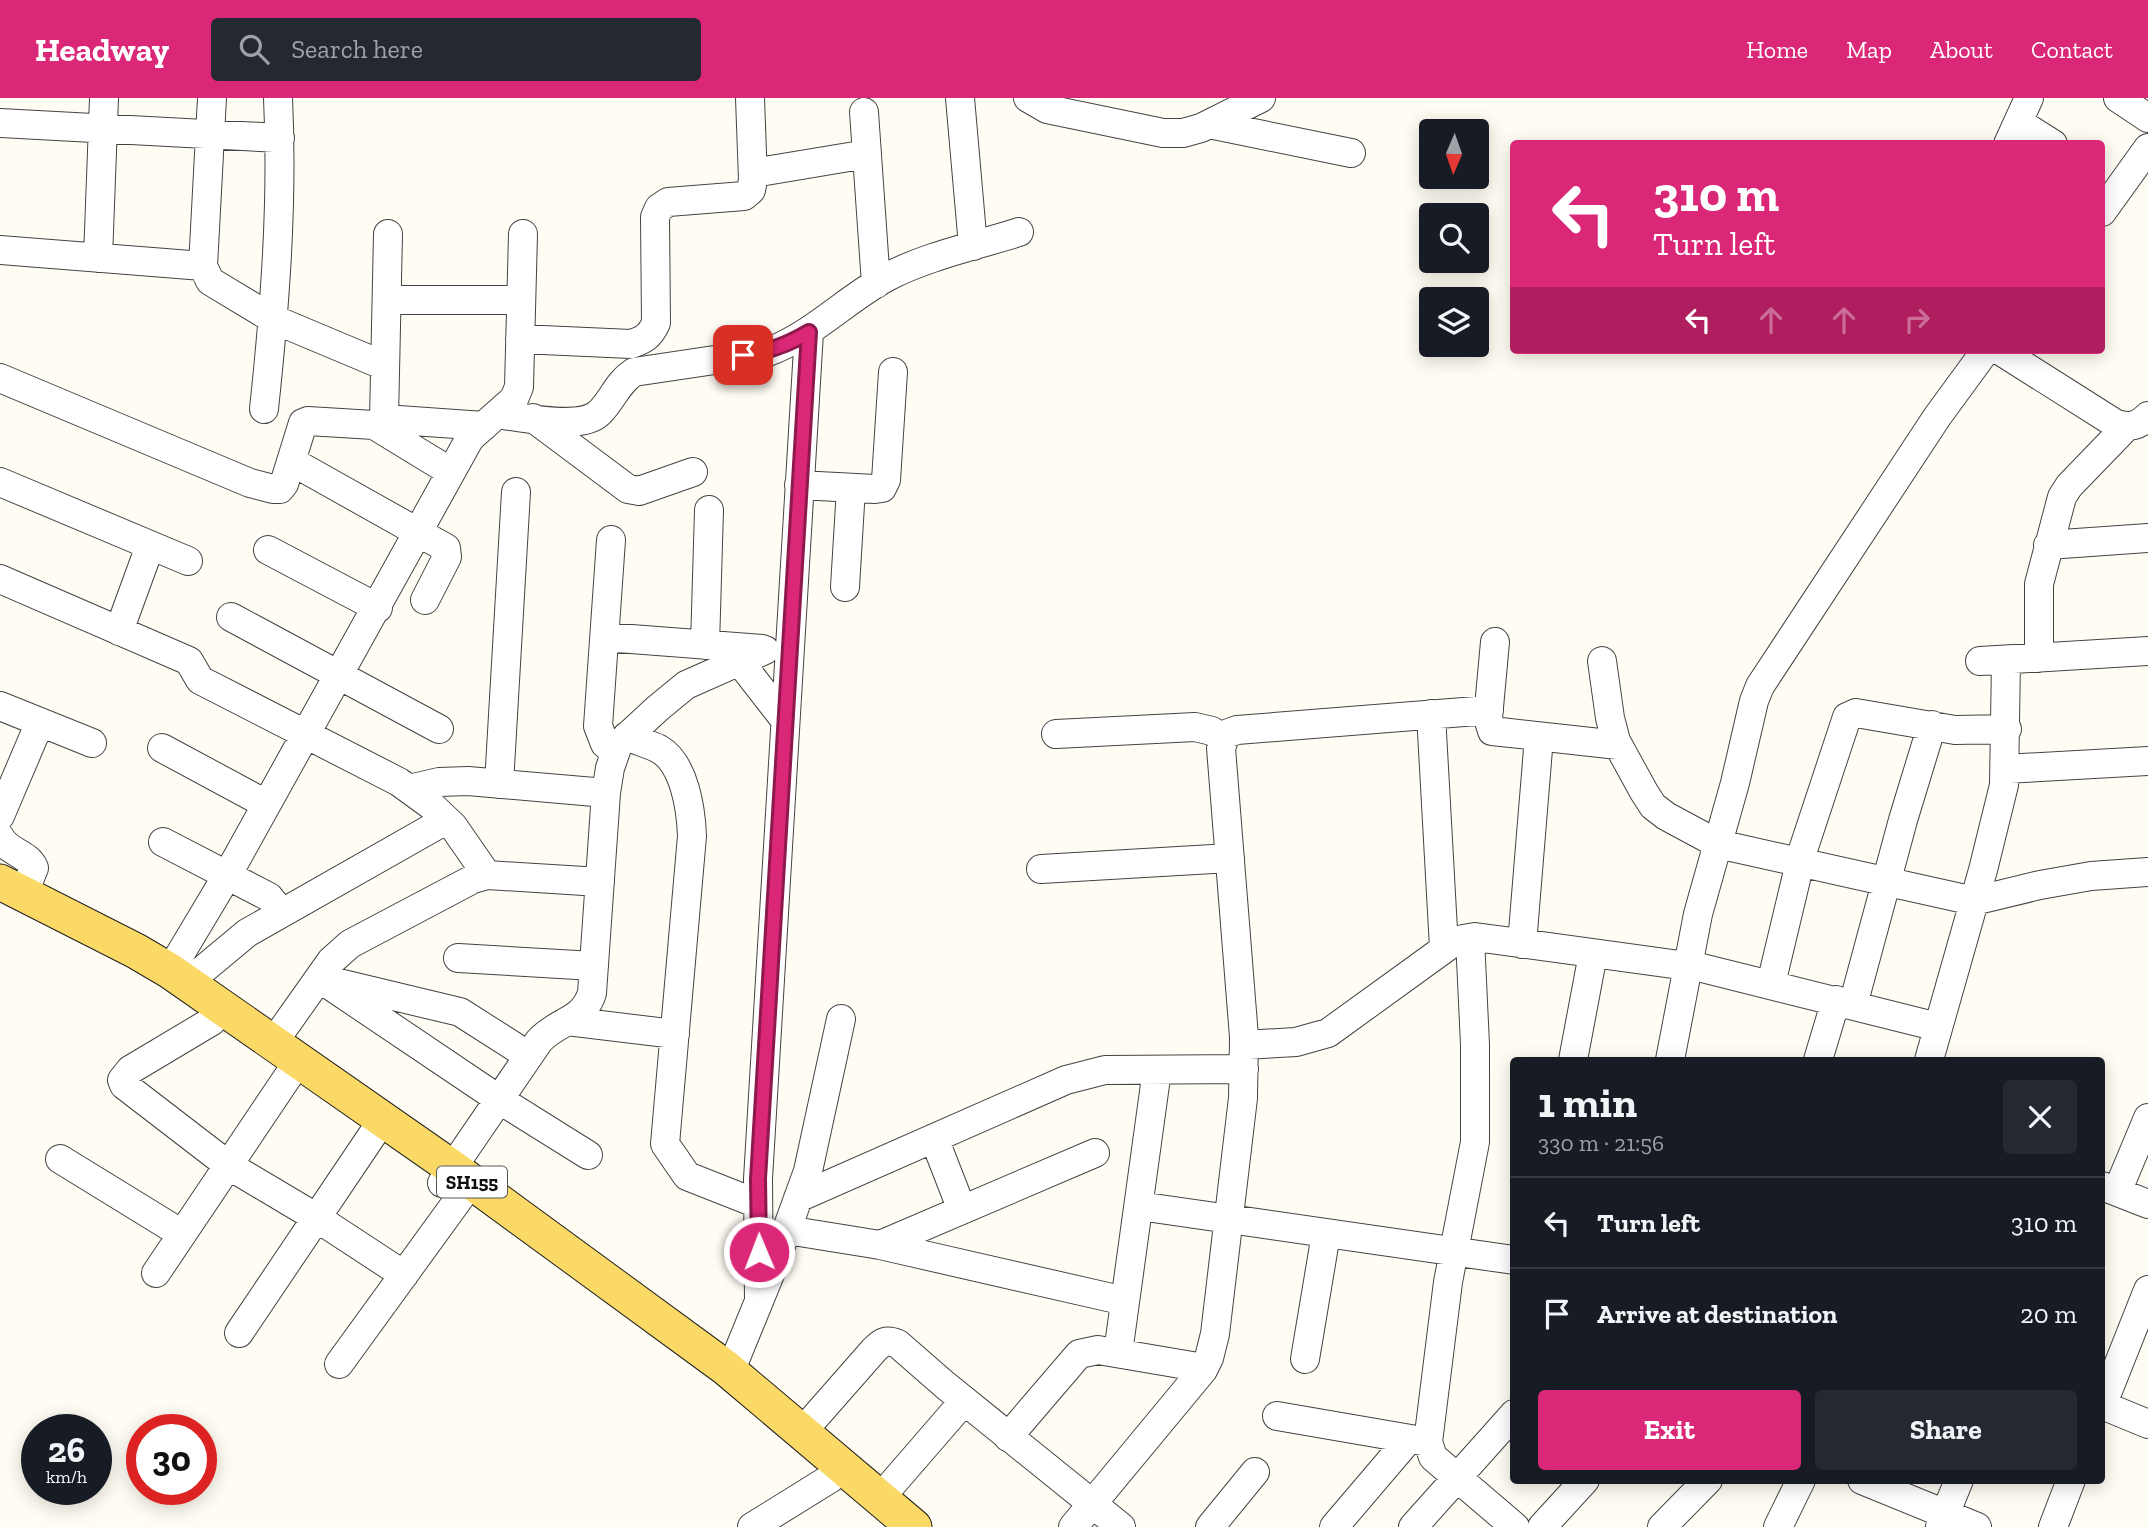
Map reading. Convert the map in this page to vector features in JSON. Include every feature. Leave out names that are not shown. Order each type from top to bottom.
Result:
[{"type":"main road","name":"SH155","points":[[8,893],[136,951],[273,1043],[831,1478],[914,1527]]},
{"type":"main road","name":"SH155","points":[[8,893],[212,1021],[373,1134],[452,1183],[730,1371],[802,1432],[887,1513]]},
{"type":"street","points":[[98,258],[104,98]]},
{"type":"street","points":[[212,98],[203,266],[210,281],[273,319],[385,366]]},
{"type":"street","points":[[264,409],[273,319],[280,138],[278,98]]},
{"type":"street","points":[[520,339],[631,344],[643,341],[652,332],[656,323],[655,217],[659,208],[668,202],[744,196],[751,190],[753,173],[750,98]]},
{"type":"street","points":[[960,98],[973,246]]},
{"type":"street","points":[[1028,98],[1047,109],[1163,133],[1183,133],[1209,124],[1261,98]]},
{"type":"street","points":[[2118,98],[2148,118]]},
{"type":"street","points":[[864,112],[876,284]]},
{"type":"street","points":[[2018,121],[2047,140]]},
{"type":"street","points":[[0,123],[280,138]]},
{"type":"street","points":[[1209,124],[1351,153]]},
{"type":"street","points":[[2105,202],[2112,179],[2148,148]]},
{"type":"street","points":[[753,173],[867,154]]},
{"type":"street","points":[[0,378],[250,483],[280,489],[284,484],[303,423],[532,418],[561,422],[584,421],[594,418],[626,377],[634,372],[768,352],[809,332],[876,284],[914,264],[1019,232]]},
{"type":"street","points":[[379,422],[385,366],[388,234]]},
{"type":"street","points":[[178,977],[228,874],[470,438],[514,399],[519,387],[523,234]]},
{"type":"street","points":[[0,250],[203,266]]},
{"type":"street","points":[[387,300],[521,300]]},
{"type":"street","points":[[759,1301],[758,1204],[785,720],[777,651],[799,485],[809,332]]},
{"type":"street","points":[[626,377],[631,344]]},
{"type":"street","points":[[1671,1057],[1698,914],[1760,686],[1937,417],[1983,354]]},
{"type":"street","points":[[2005,354],[2116,424],[2137,421]]},
{"type":"street","points":[[799,485],[882,488],[886,480],[893,372]]},
{"type":"street","points":[[532,418],[628,489],[639,491],[693,472]]},
{"type":"street","points":[[2039,657],[2039,584],[2062,497],[2069,485],[2137,421]]},
{"type":"street","points":[[379,422],[452,472]]},
{"type":"street","points":[[291,461],[446,548],[447,552],[425,600]]},
{"type":"street","points":[[0,482],[188,561]]},
{"type":"street","points":[[845,587],[851,488]]},
{"type":"street","points":[[499,783],[516,492]]},
{"type":"street","points":[[686,685],[695,644],[709,510]]},
{"type":"street","points":[[2048,545],[2148,538]]},
{"type":"street","points":[[611,540],[598,726],[605,744],[621,743],[659,749],[667,755],[688,795],[691,813],[692,836],[666,1144],[687,1176],[758,1204]]},
{"type":"street","points":[[119,631],[150,546]]},
{"type":"street","points":[[268,550],[378,608]]},
{"type":"street","points":[[0,579],[189,661],[200,680],[409,789],[446,820],[487,875]]},
{"type":"street","points":[[231,617],[439,729]]},
{"type":"street","points":[[605,637],[777,651]]},
{"type":"street","points":[[1495,642],[1489,710],[1489,727],[1492,731],[1619,746]]},
{"type":"street","points":[[339,1364],[404,1275],[452,1183],[529,1056],[547,1032],[584,1011],[589,1004],[592,993],[606,793],[621,743],[686,685],[739,662],[777,651]]},
{"type":"street","points":[[1930,1057],[2004,785],[2007,729],[1993,661],[2148,651]]},
{"type":"street","points":[[1602,661],[1610,718],[1619,746],[1653,806],[1718,844],[1974,901],[2091,876],[2148,872]]},
{"type":"street","points":[[739,662],[785,720]]},
{"type":"street","points":[[0,706],[92,743]]},
{"type":"street","points":[[1073,1527],[1204,1368],[1215,1334],[1243,1098],[1244,1057],[1221,748],[1226,734],[1237,730],[1489,710]]},
{"type":"street","points":[[1771,984],[1800,862],[1847,717],[1856,713],[1955,730],[2007,729]]},
{"type":"street","points":[[1431,714],[1444,948]]},
{"type":"street","points":[[0,816],[40,722]]},
{"type":"street","points":[[1819,1057],[1844,1002],[1886,882],[1932,725]]},
{"type":"street","points":[[1056,734],[1195,727],[1212,730],[1223,740]]},
{"type":"street","points":[[1522,944],[1539,737]]},
{"type":"street","points":[[162,748],[266,804]]},
{"type":"street","points":[[2005,769],[2148,761]]},
{"type":"street","points":[[409,789],[448,781],[606,793]]},
{"type":"street","points":[[178,977],[247,933],[446,820]]},
{"type":"street","points":[[0,837],[1,841],[13,850],[31,860],[34,867],[8,893]]},
{"type":"street","points":[[163,842],[269,897],[282,913]]},
{"type":"street","points":[[1041,869],[1230,858]]},
{"type":"street","points":[[273,1043],[331,961],[350,944],[473,878],[487,875],[600,882]]},
{"type":"street","points":[[1334,1527],[1419,1441],[1475,1142],[1475,1045],[1470,938]]},
{"type":"street","points":[[798,1198],[1089,1072],[1157,1070],[1244,1057],[1328,1033],[1444,948],[1463,939],[1688,966],[1771,984],[1938,1027]]},
{"type":"street","points":[[1574,1057],[1593,954]]},
{"type":"street","points":[[458,958],[594,966]]},
{"type":"street","points":[[319,978],[460,1012],[529,1056]]},
{"type":"street","points":[[319,978],[500,1101],[588,1155]]},
{"type":"street","points":[[730,1371],[808,1171],[841,1018]]},
{"type":"street","points":[[212,1021],[130,1070],[124,1075],[124,1085],[229,1165],[404,1275]]},
{"type":"street","points":[[567,1021],[675,1034]]},
{"type":"street","points":[[1118,1353],[1157,1070]]},
{"type":"street","points":[[156,1273],[289,1074]]},
{"type":"street","points":[[2148,1118],[2109,1189],[2148,1204]]},
{"type":"street","points":[[239,1333],[373,1134]]},
{"type":"street","points":[[934,1138],[962,1210]]},
{"type":"street","points":[[880,1245],[1095,1153]]},
{"type":"street","points":[[60,1159],[182,1234]]},
{"type":"street","points":[[1139,1206],[1510,1260]]},
{"type":"street","points":[[787,1230],[880,1245],[1125,1301]]},
{"type":"street","points":[[1305,1359],[1326,1234]]},
{"type":"street","points":[[2105,1398],[2148,1290]]},
{"type":"street","points":[[802,1432],[884,1341],[891,1341],[1121,1527]]},
{"type":"street","points":[[1008,1437],[1079,1354],[1098,1350],[1204,1368]]},
{"type":"street","points":[[887,1513],[964,1401]]},
{"type":"street","points":[[2105,1406],[2148,1424]]},
{"type":"street","points":[[1277,1416],[1419,1441],[1433,1457],[1515,1527]]},
{"type":"street","points":[[1412,1527],[1510,1418]]},
{"type":"street","points":[[1210,1527],[1255,1472]]},
{"type":"street","points":[[752,1527],[831,1478]]},
{"type":"street","points":[[1542,1527],[1581,1484]]},
{"type":"street","points":[[1662,1527],[1704,1484]]},
{"type":"street","points":[[1778,1527],[1799,1484]]},
{"type":"street","points":[[1874,1484],[1943,1521],[1977,1527]]},
{"type":"street","points":[[1943,1521],[1957,1484]]},
{"type":"street","points":[[2053,1527],[2069,1484]]},
{"type":"route","points":[[743,355],[768,352],[809,332],[758,1179],[759,1252]]}]
